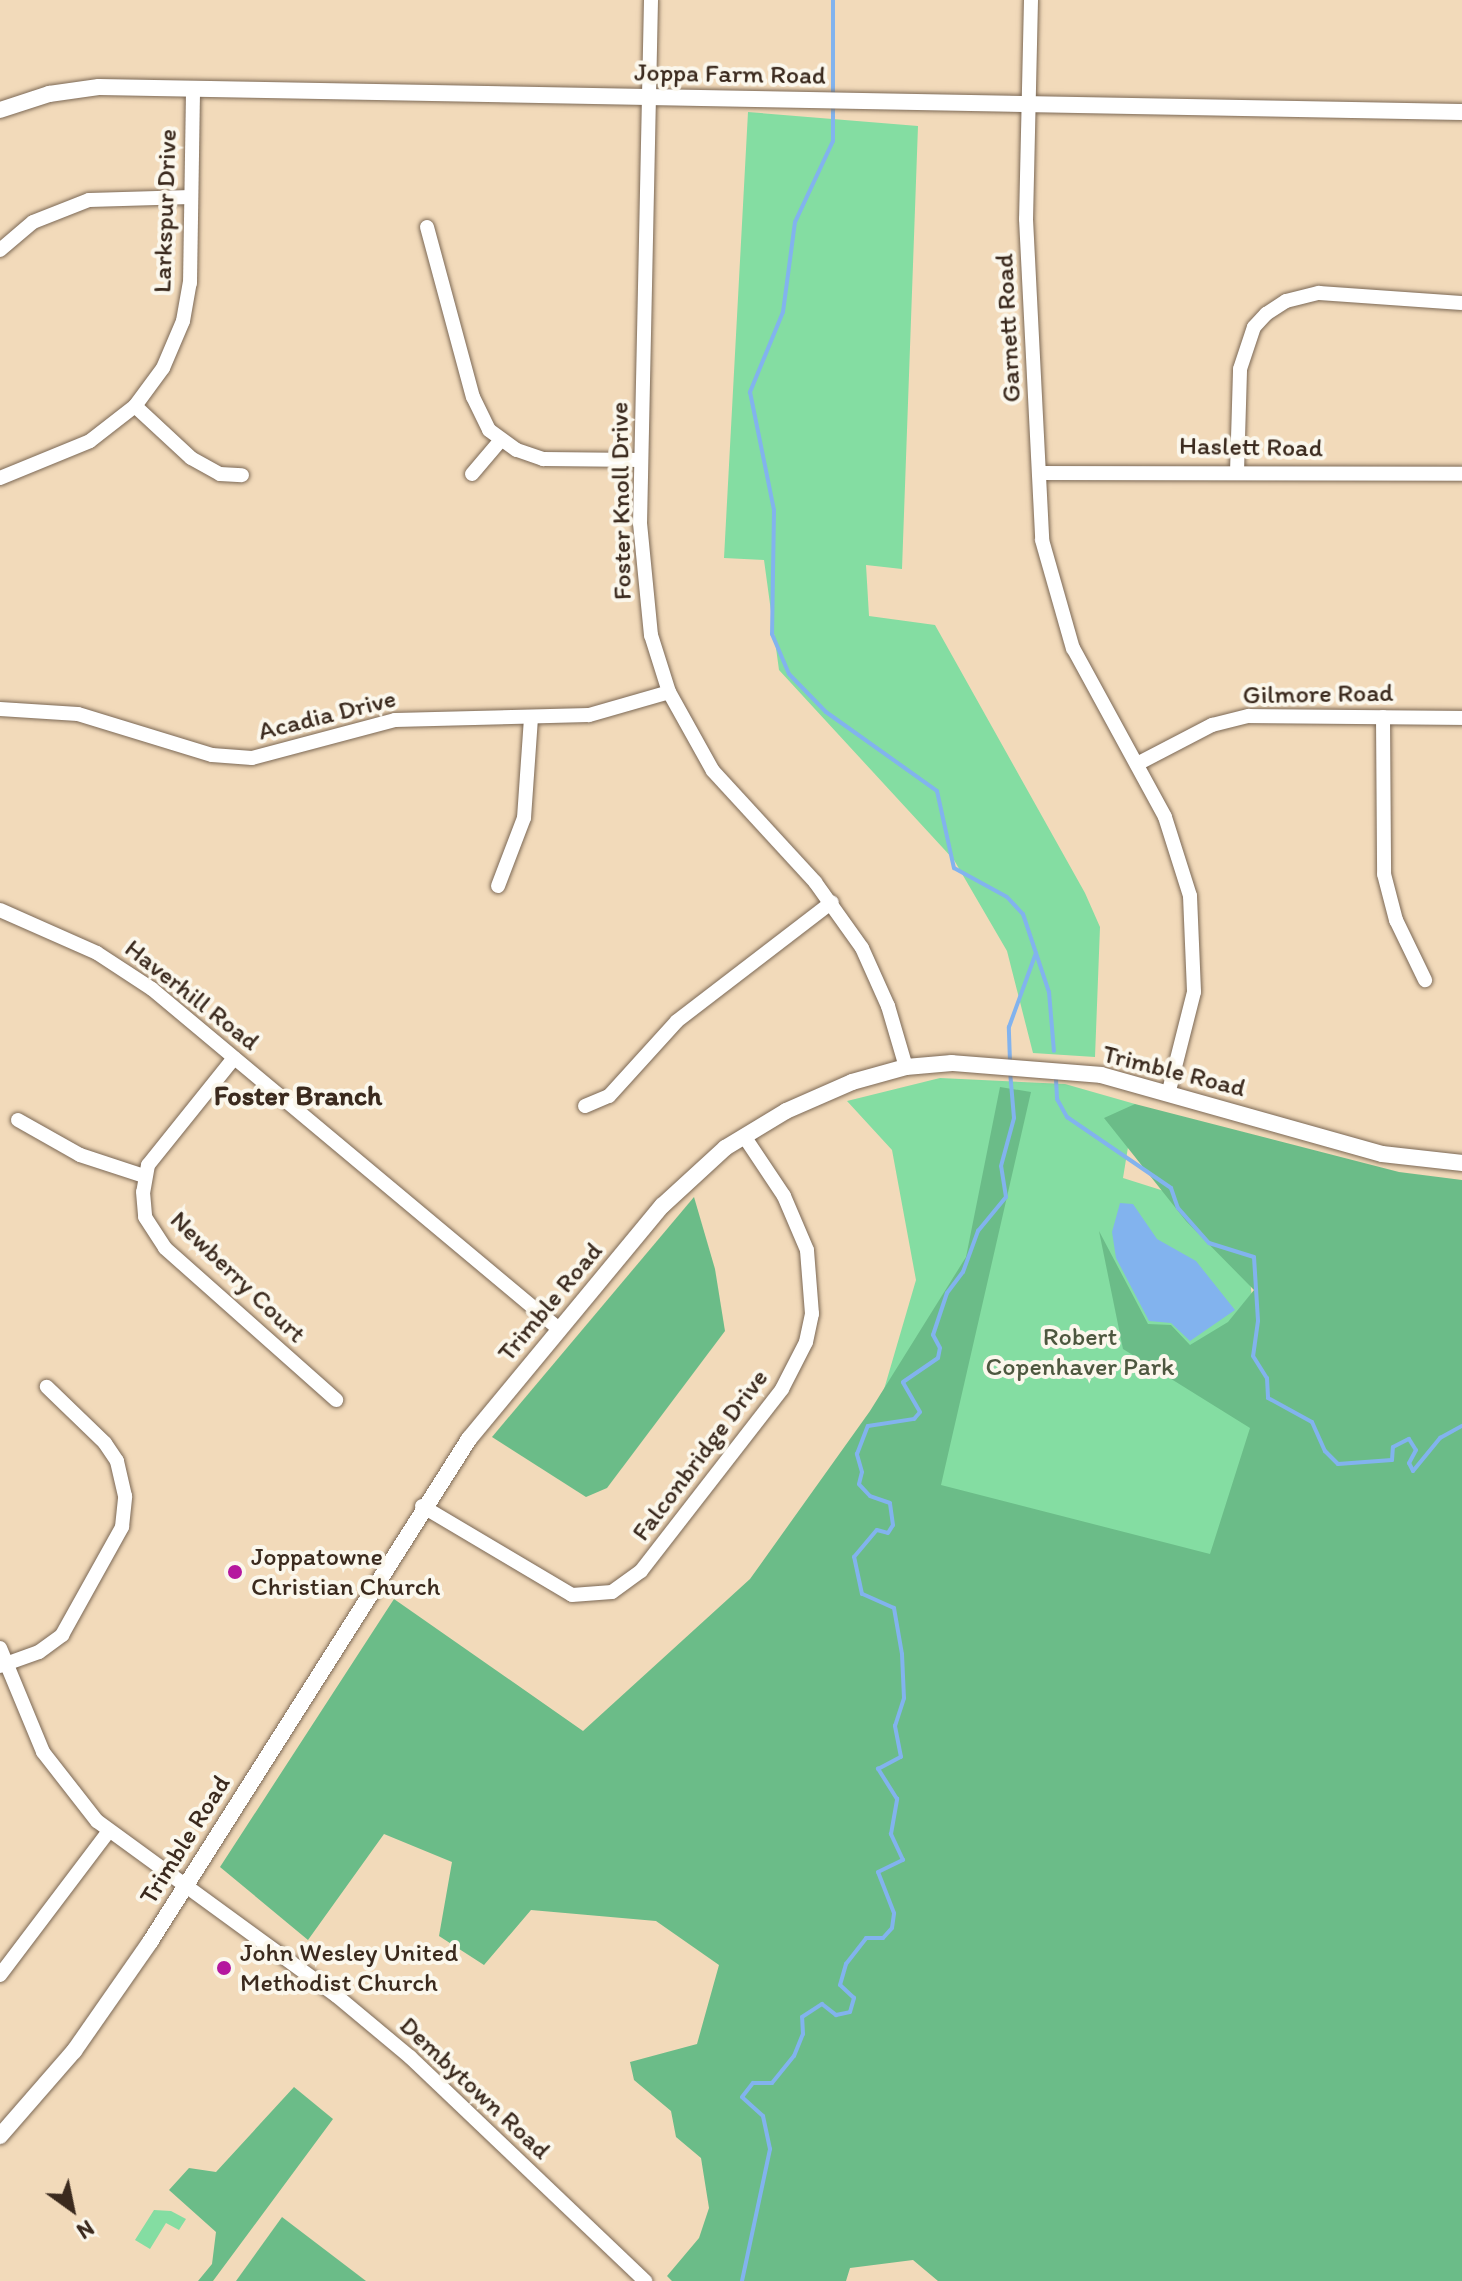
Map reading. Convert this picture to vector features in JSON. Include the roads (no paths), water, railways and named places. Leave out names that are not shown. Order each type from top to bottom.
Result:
[{"type":"street","name":"Foster Knoll Drive","points":[[651,0],[641,460],[644,593],[669,692],[724,787],[832,902],[878,980],[906,1067]]},
{"type":"street","name":"Garnett Road","points":[[1031,0],[1026,219],[1044,557],[1073,649],[1137,764],[1177,848],[1195,934],[1192,1006],[1169,1091]]},
{"type":"street","name":"Joppa Farm Road","points":[[0,110],[75,89],[193,88],[1462,112]]},
{"type":"street","name":"Larkspur Drive","points":[[0,478],[67,453],[135,406],[163,368],[183,321],[190,283],[193,88]]},
{"type":"street","points":[[0,250],[33,222],[73,204],[108,197],[191,197]]},
{"type":"street","points":[[427,227],[479,414],[500,441],[543,459],[641,460]]},
{"type":"street","points":[[1237,472],[1240,369],[1254,327],[1266,314],[1286,301],[1319,293],[1462,303]]},
{"type":"street","points":[[135,406],[191,458],[220,474],[242,475]]},
{"type":"street","points":[[472,474],[500,441]]},
{"type":"street","name":"Haslett Road","points":[[1039,473],[1462,474]]},
{"type":"street","name":"Acadia Drive","points":[[0,709],[78,714],[194,750],[240,758],[286,752],[395,720],[589,715],[669,692]]},
{"type":"street","points":[[1383,717],[1384,874],[1396,920],[1425,980]]},
{"type":"street","points":[[498,886],[524,818],[531,718]]},
{"type":"street","name":"Gilmore Road","points":[[1137,764],[1230,719],[1462,718]]},
{"type":"street","points":[[585,1106],[609,1096],[677,1021],[832,902]]},
{"type":"street","name":"Haverhill Road","points":[[0,910],[59,934],[131,975],[559,1329]]},
{"type":"street","points":[[18,1120],[80,1155],[144,1176],[165,1140],[234,1058]]},
{"type":"street","name":"Trimble Road","points":[[0,2136],[74,2051],[185,1884],[422,1506],[559,1329],[662,1206],[744,1136],[817,1095],[906,1067],[952,1063],[1081,1072],[1169,1091],[1382,1154],[1462,1163]]},
{"type":"street","name":"Falconbridge Drive","points":[[422,1506],[572,1595],[612,1592],[641,1571],[782,1389],[806,1342],[812,1302],[807,1250],[784,1196],[744,1136]]},
{"type":"street","name":"Newberry Court","points":[[144,1176],[145,1217],[156,1238],[336,1400]]},
{"type":"street","points":[[3,1665],[39,1652],[62,1635],[122,1527],[125,1496],[117,1461],[47,1387]]},
{"type":"street","name":"Dembytown Road","points":[[0,1648],[3,1665],[43,1752],[75,1797],[109,1831],[185,1884],[410,2057],[645,2281]]},
{"type":"street","points":[[0,1975],[109,1831]]},
{"type":"water","points":[[1120,1203],[1133,1204],[1157,1239],[1196,1261],[1235,1310],[1190,1341],[1171,1323],[1149,1321],[1116,1258],[1112,1232]]},
{"type":"waterway","name":"Foster Branch","points":[[833,0],[833,98]]},
{"type":"waterway","name":"Foster Branch","points":[[833,106],[833,141],[795,222],[783,312],[750,392],[774,510],[772,634],[789,674],[826,712],[937,791],[954,868],[1007,897],[1023,914],[1049,992],[1054,1051]]},
{"type":"waterway","points":[[1010,1062],[1009,1027],[1036,953]]},
{"type":"waterway","points":[[742,2281],[770,2149],[763,2116],[742,2097],[753,2083],[772,2083],[794,2056],[803,2034],[802,2017],[822,2004],[836,2015],[850,2012],[854,1998],[840,1985],[846,1964],[866,1938],[883,1938],[892,1928],[894,1913],[878,1872],[903,1860],[891,1834],[897,1799],[878,1769],[901,1757],[895,1726],[904,1698],[902,1654],[894,1608],[862,1594],[854,1557],[877,1530],[888,1533],[893,1525],[890,1503],[870,1496],[859,1484],[862,1472],[857,1454],[868,1426],[914,1419],[920,1412],[903,1382],[938,1358],[940,1348],[933,1335],[947,1293],[963,1272],[978,1231],[1006,1197],[1001,1166],[1014,1118],[1010,1071]]},
{"type":"waterway","name":"Foster Branch","points":[[1056,1079],[1057,1099],[1067,1117],[1171,1188],[1178,1208],[1209,1243],[1254,1257],[1258,1321],[1253,1356],[1267,1378],[1268,1398],[1312,1422],[1325,1451],[1338,1464],[1392,1460],[1393,1447],[1409,1439],[1416,1450],[1409,1463],[1413,1471],[1440,1438],[1462,1426]]},
{"type":"place","name":"Joppatowne Christian Church","points":[[235,1572]]},
{"type":"place","name":"John Wesley United Methodist Church","points":[[224,1968]]},
{"type":"district","name":"Foster Branch","points":[[298,1095]]},
{"type":"park label","name":"Robert Copenhaver Park","points":[[1080,1352]]}]
